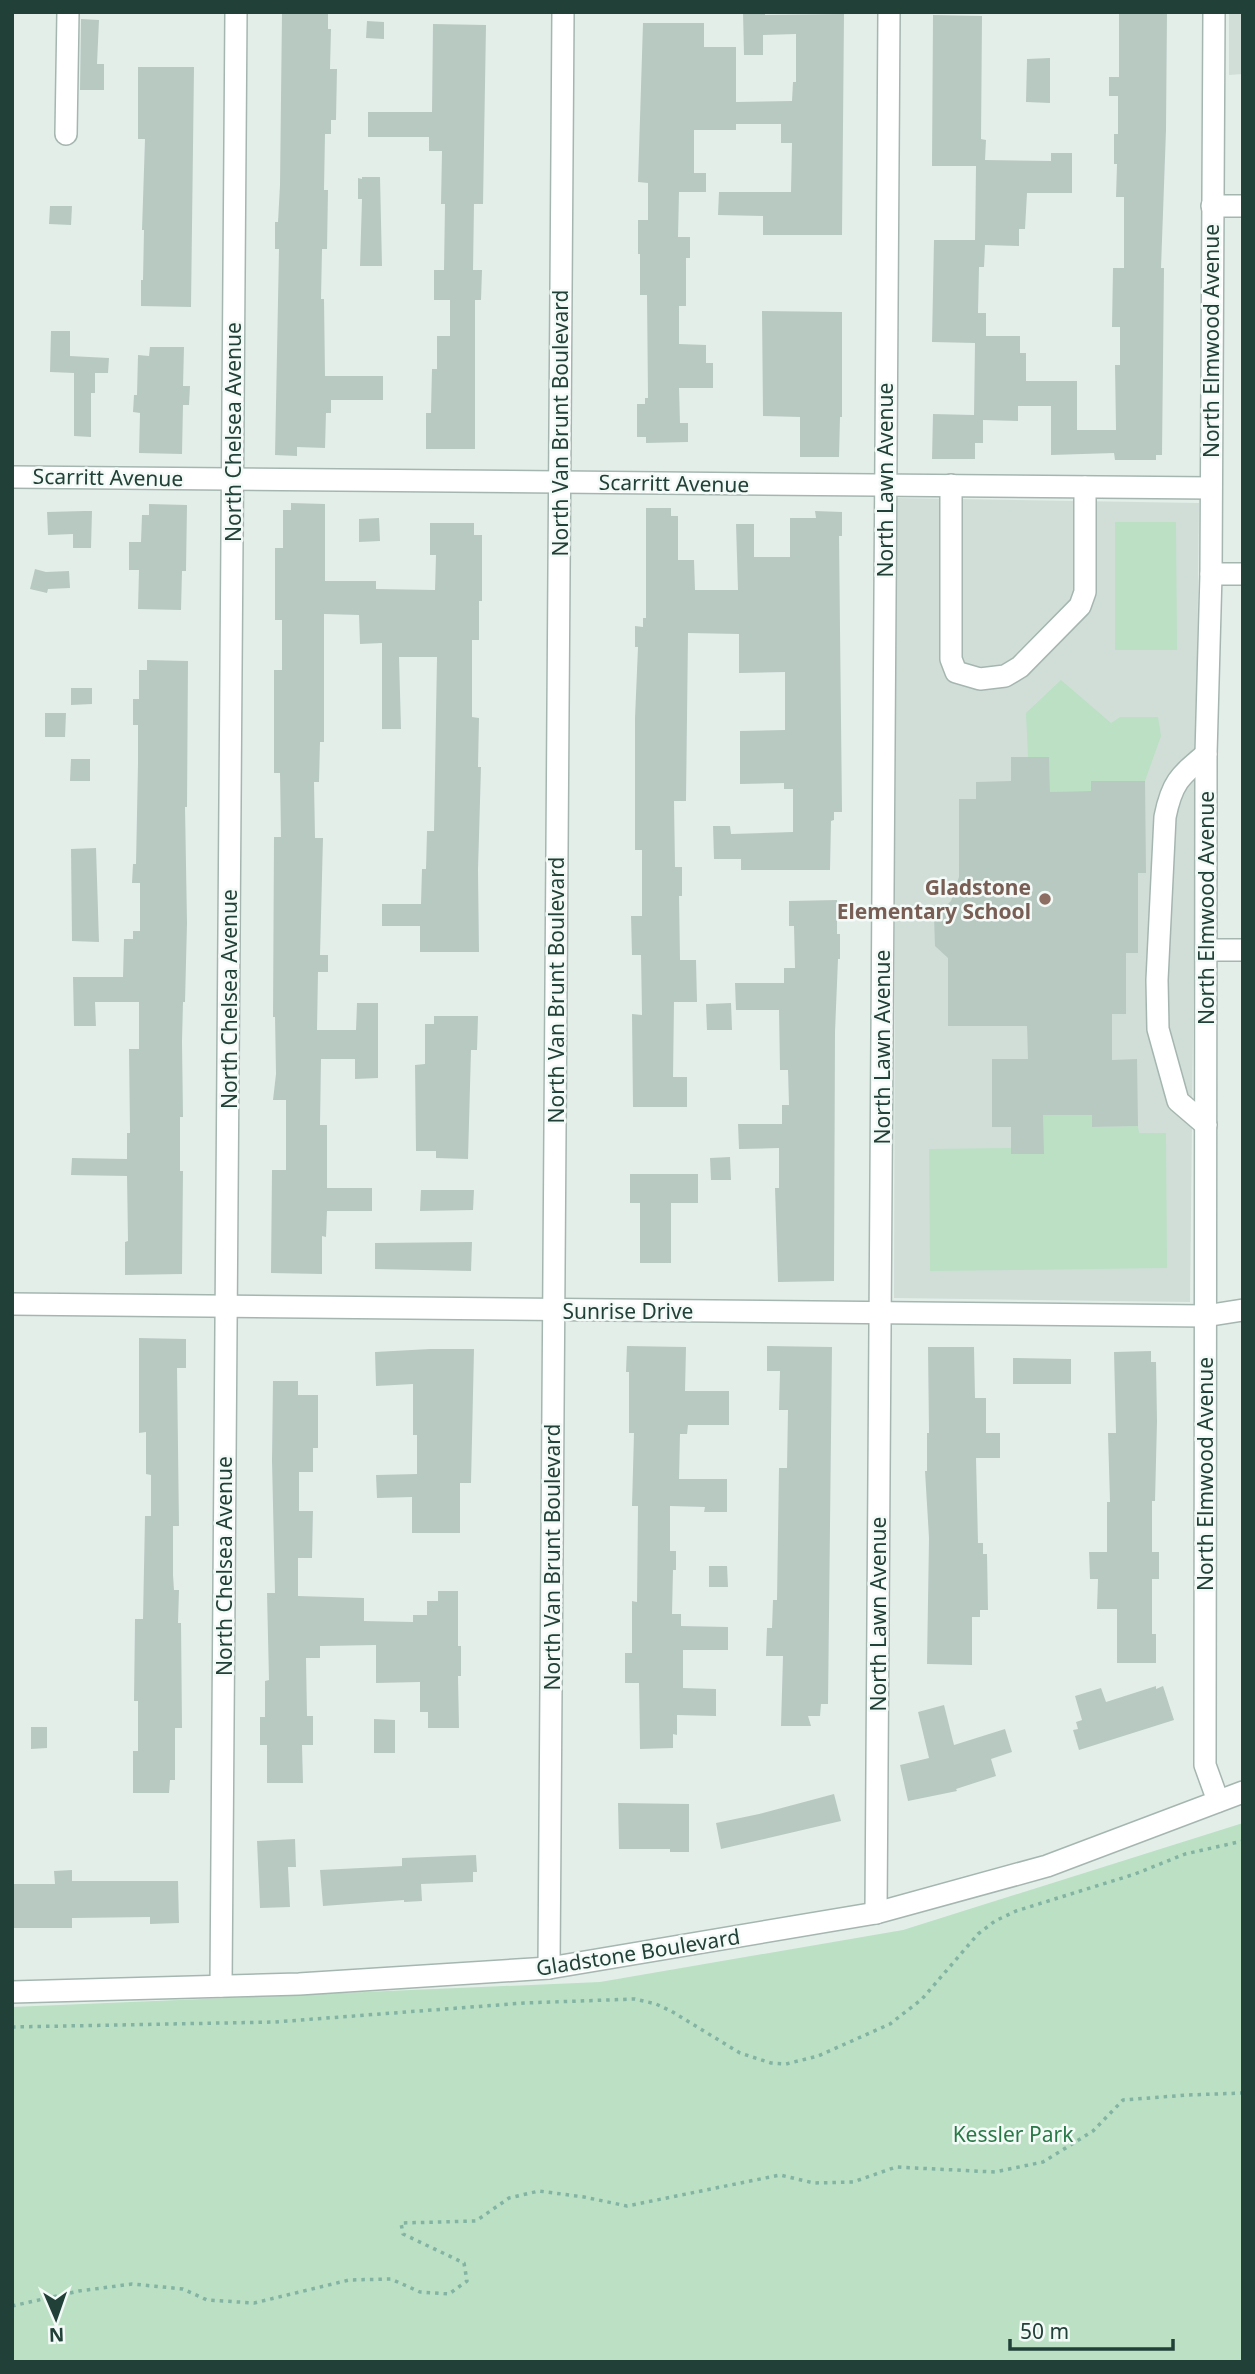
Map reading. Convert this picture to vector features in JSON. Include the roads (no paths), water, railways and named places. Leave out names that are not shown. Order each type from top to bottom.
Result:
[{"type":"street","points":[[66,134],[68,12]]},
{"type":"street","name":"North Chelsea Avenue","points":[[221,1986],[236,12]]},
{"type":"street","name":"North Van Brunt Boulevard","points":[[549,1968],[564,12]]},
{"type":"street","name":"North Lawn Avenue","points":[[876,1913],[889,12]]},
{"type":"street","name":"North Elmwood Avenue","points":[[1214,12],[1211,574],[1206,754],[1205,1765],[1218,1801]]},
{"type":"street","points":[[1212,206],[1243,206]]},
{"type":"street","name":"Scarritt Avenue","points":[[12,477],[1211,488]]},
{"type":"street","points":[[951,485],[951,659],[956,672],[980,678],[1005,676],[1020,667],[1080,606],[1085,592],[1085,487]]},
{"type":"street","points":[[1211,574],[1243,575]]},
{"type":"street","points":[[1206,754],[1185,772],[1170,793],[1165,817],[1157,980],[1158,1029],[1178,1101],[1206,1125]]},
{"type":"street","points":[[1206,950],[1243,950]]},
{"type":"street","name":"Sunrise Drive","points":[[12,1304],[1205,1316],[1243,1310]]},
{"type":"street","name":"Gladstone Boulevard","points":[[12,1992],[388,1980],[549,1968],[876,1913],[1046,1867],[1243,1792]]},
{"type":"place","name":"Gladstone Elementary School","points":[[1045,899]]},
{"type":"park label","name":"Kessler Park","points":[[1013,2134]]}]
